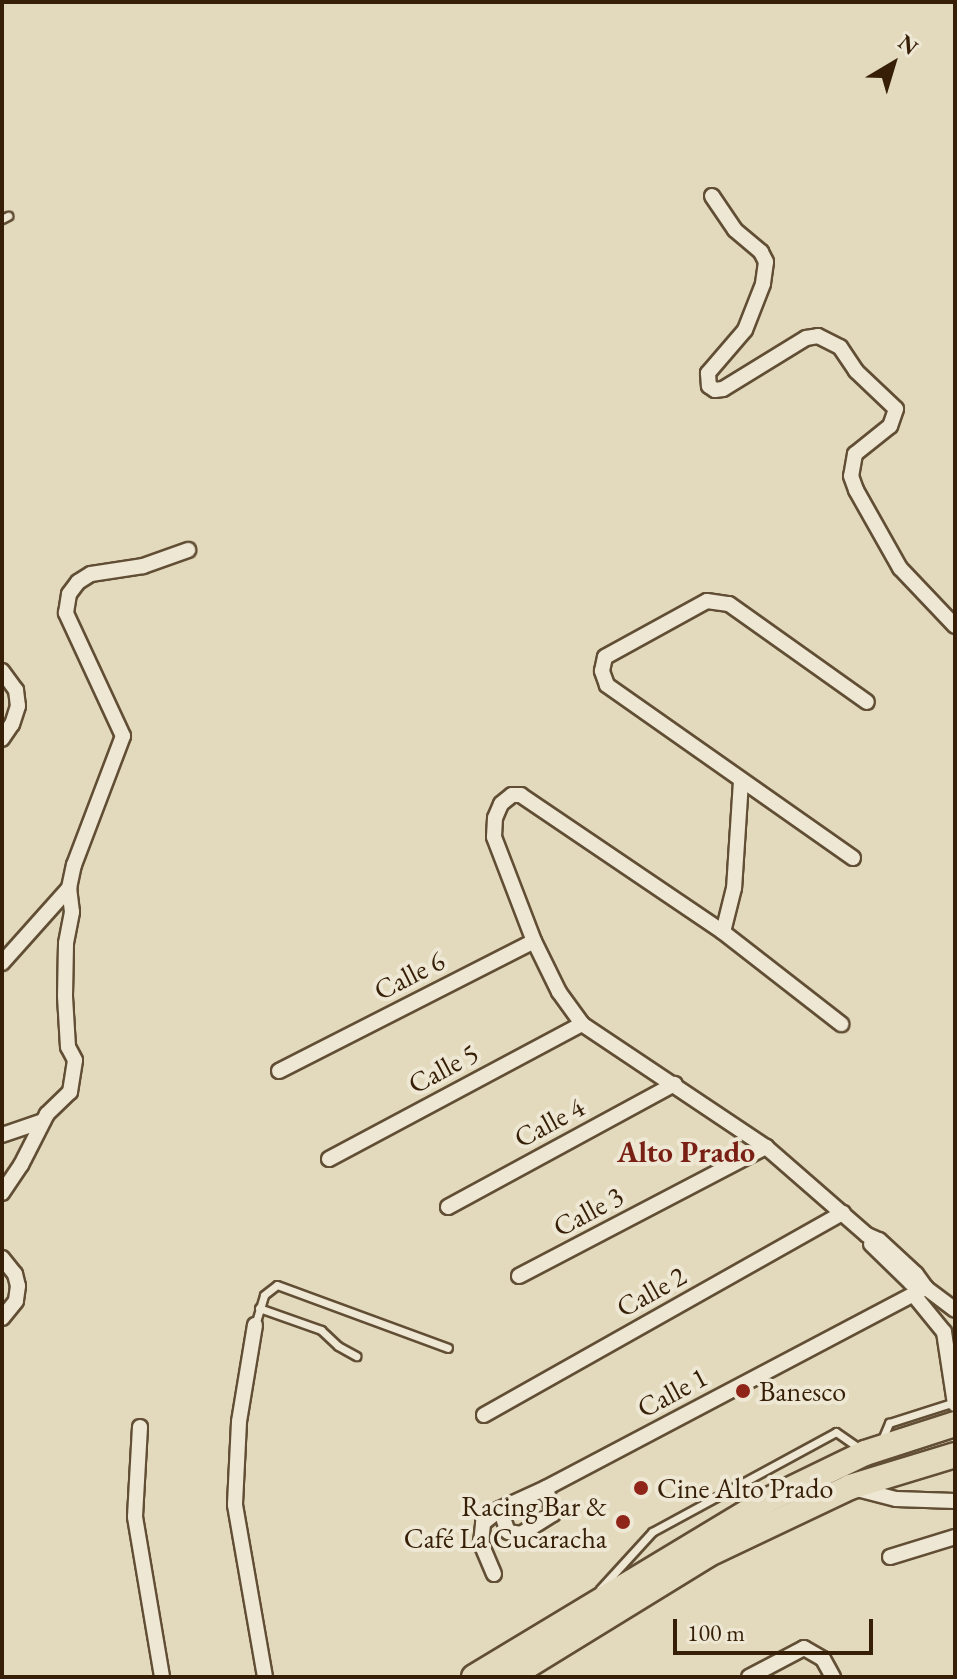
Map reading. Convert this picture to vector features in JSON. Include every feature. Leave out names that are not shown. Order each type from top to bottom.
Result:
[{"type":"highway","points":[[474,1677],[762,1503],[872,1451],[955,1424]]},
{"type":"highway","points":[[509,1677],[707,1555],[850,1487],[955,1455]]},
{"type":"street","points":[[712,196],[735,230],[761,252],[766,262],[763,284],[745,330],[708,373],[709,386],[720,390],[806,338],[818,336],[840,347],[856,371],[896,409],[890,426],[855,454],[851,476],[856,490],[900,568],[955,626]]},
{"type":"street","points":[[2,1193],[50,1109],[67,1096],[74,1069],[68,1047],[65,996],[66,943],[72,912],[69,888],[74,865],[123,736],[66,613],[69,594],[78,582],[91,574],[143,566],[188,550]]},
{"type":"street","points":[[853,858],[607,685],[602,671],[605,657],[707,601],[729,604],[867,702]]},
{"type":"street","points":[[2,671],[16,690],[18,706],[2,739]]},
{"type":"street","points":[[723,932],[734,888],[741,781]]},
{"type":"street","points":[[841,1024],[723,932],[528,799],[512,795],[498,811],[494,837],[534,941],[559,992],[582,1024],[766,1147],[867,1235],[898,1257],[944,1332],[955,1403]]},
{"type":"street","points":[[2,963],[69,888]]},
{"type":"street","name":"Calle 6","points":[[279,1071],[534,941]]},
{"type":"street","name":"Calle 5","points":[[329,1159],[582,1024]]},
{"type":"street","name":"Calle 4","points":[[448,1207],[675,1084]]},
{"type":"street","points":[[2,1135],[43,1121]]},
{"type":"street","name":"Calle 3","points":[[519,1276],[766,1147]]},
{"type":"street","name":"Calle 2","points":[[484,1415],[843,1213]]},
{"type":"street","points":[[2,1258],[15,1274],[18,1286],[16,1301],[2,1318]]},
{"type":"street","points":[[920,1291],[955,1310]]},
{"type":"street","name":"Calle 1","points":[[500,1509],[546,1488],[920,1291]]},
{"type":"street","points":[[255,1325],[239,1422],[235,1505],[265,1677]]},
{"type":"street","points":[[140,1427],[135,1517],[162,1677]]},
{"type":"street","points":[[896,1499],[902,1471]]},
{"type":"street","points":[[850,1487],[896,1499],[955,1501]]},
{"type":"street","points":[[494,1574],[480,1535],[489,1515],[500,1509],[508,1532],[521,1534],[553,1514],[546,1488]]},
{"type":"street","points":[[890,1557],[955,1537]]},
{"type":"street","points":[[749,1677],[804,1648],[823,1659],[833,1677]]},
{"type":"lane","points":[[255,1325],[267,1290],[277,1285],[448,1348]]},
{"type":"lane","points":[[259,1308],[321,1330],[338,1346],[356,1356]]},
{"type":"lane","points":[[872,1451],[889,1423],[955,1403]]},
{"type":"place","name":"Banesco","points":[[743,1391]]},
{"type":"place","name":"Cine Alto Prado","points":[[641,1488]]},
{"type":"place","name":"Racing Bar & Café La Cucaracha","points":[[623,1522]]},
{"type":"district","name":"Alto Prado","points":[[686,1152]]}]
